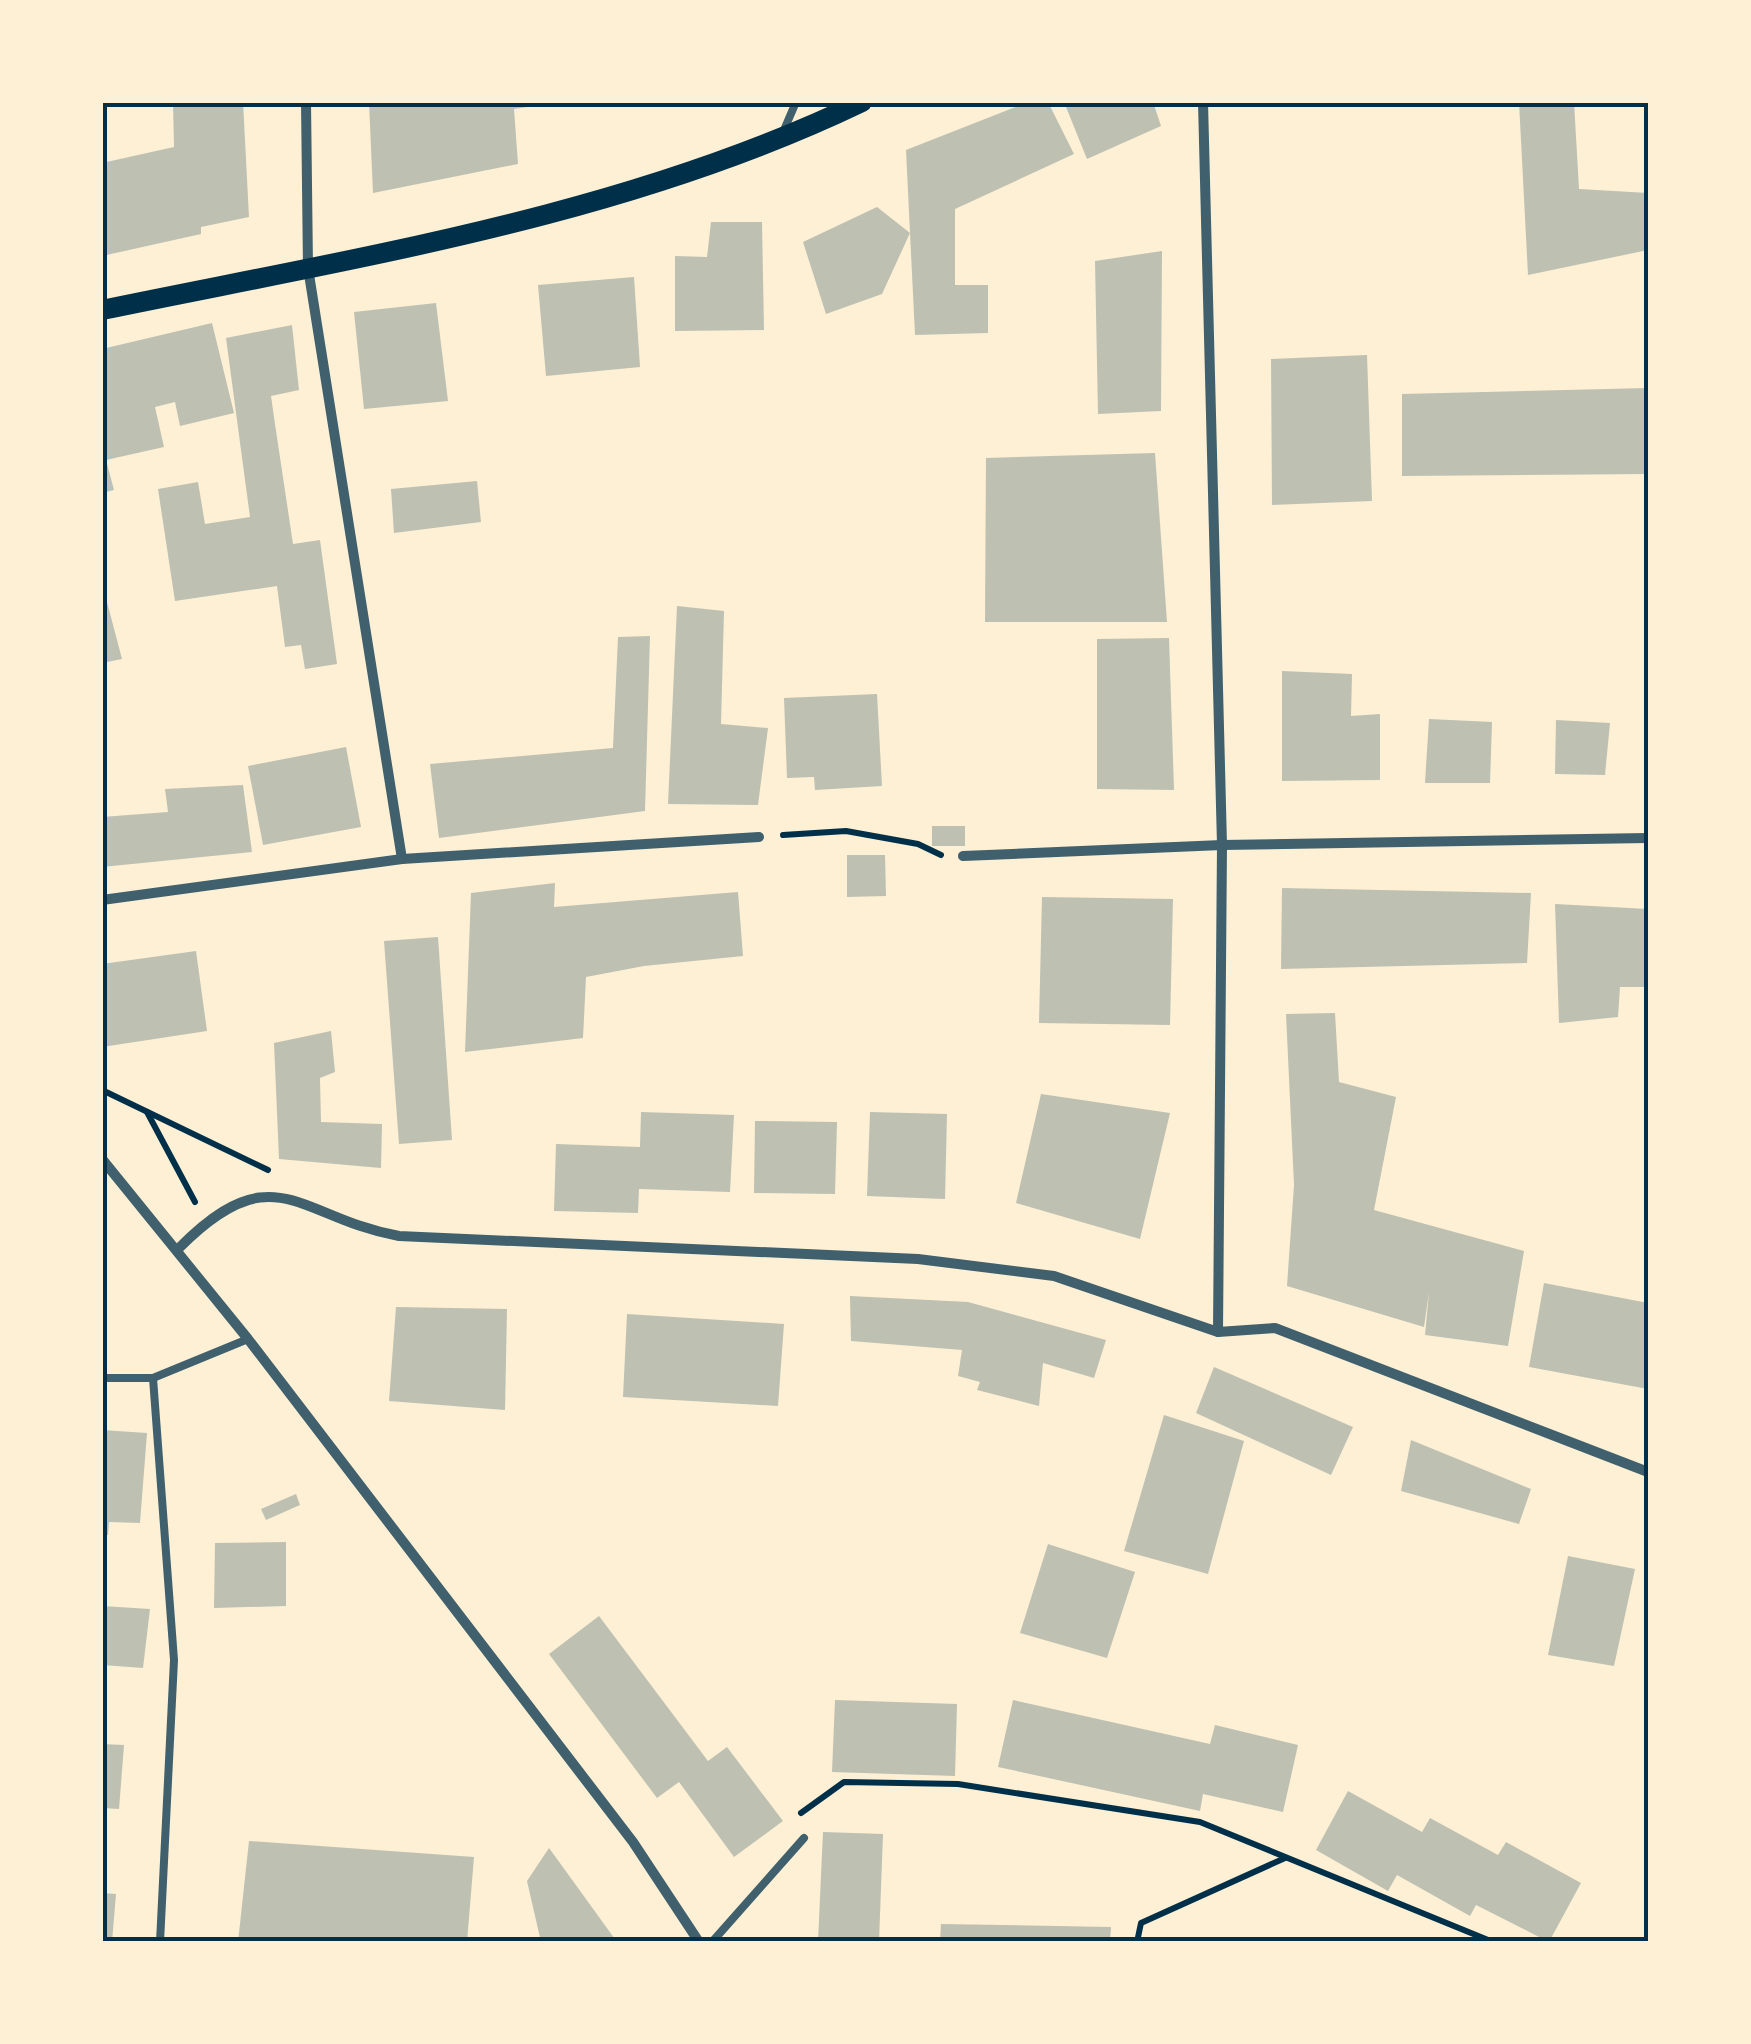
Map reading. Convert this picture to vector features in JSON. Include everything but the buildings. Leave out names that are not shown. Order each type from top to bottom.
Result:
[{"type":"main road","points":[[102,310],[557,212],[778,143],[862,102]]},
{"type":"street","points":[[306,102],[308,268],[402,858]]},
{"type":"street","points":[[1203,102],[1222,845],[1218,1332]]},
{"type":"street","points":[[102,900],[402,858],[760,837]]},
{"type":"street","points":[[962,856],[1222,845],[1648,838]]},
{"type":"street","points":[[102,1159],[248,1339],[633,1842],[699,1942]]},
{"type":"street","points":[[178,1249],[205,1221],[274,1194],[293,1197],[373,1232],[399,1236],[918,1260],[1054,1276],[1218,1332],[1275,1328],[1648,1472]]},
{"type":"lane","points":[[778,143],[796,102]]},
{"type":"lane","points":[[102,1378],[153,1378],[248,1339]]},
{"type":"lane","points":[[153,1378],[174,1660],[160,1942]]},
{"type":"lane","points":[[712,1942],[804,1838]]},
{"type":"path","points":[[760,837],[846,832],[918,844],[937,854],[962,856]]},
{"type":"path","points":[[102,1090],[271,1172],[293,1197]]},
{"type":"path","points":[[146,1111],[205,1221]]},
{"type":"path","points":[[804,1838],[793,1819],[844,1782],[958,1784],[1200,1822],[1489,1941]]},
{"type":"path","points":[[1137,1942],[1141,1924],[1286,1857]]}]
